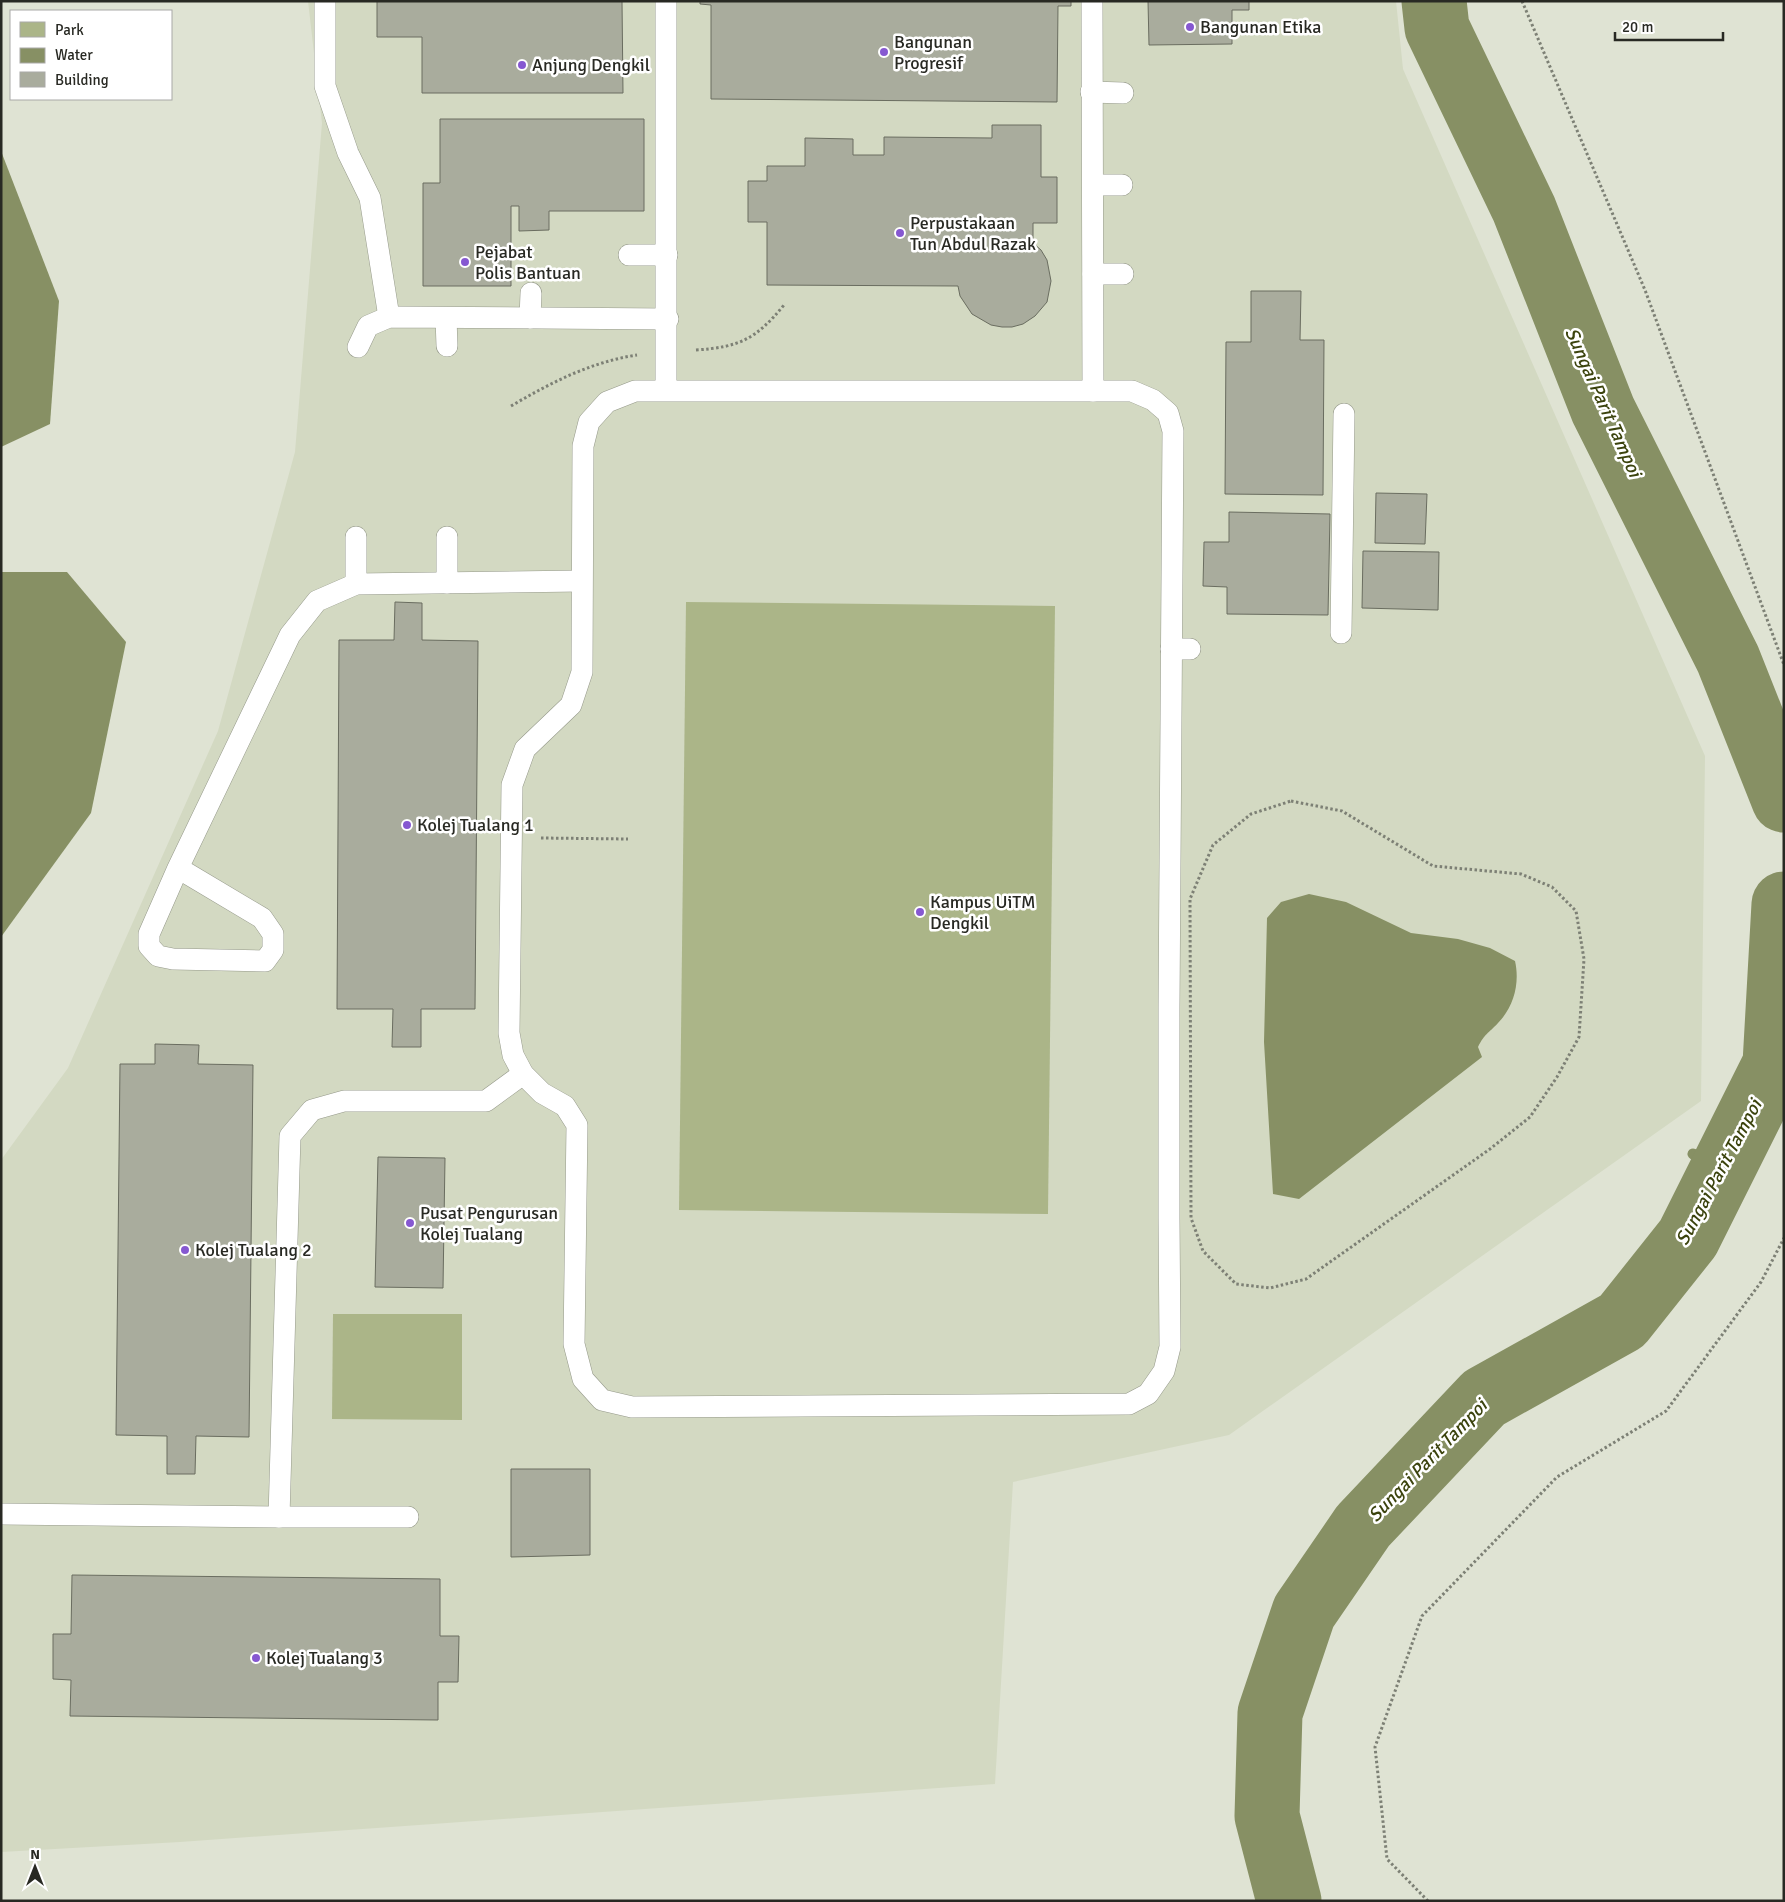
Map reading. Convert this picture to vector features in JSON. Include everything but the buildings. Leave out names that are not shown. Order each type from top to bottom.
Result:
[{"type":"lane","points":[[325,1],[325,86],[348,153],[370,198],[389,317]]},
{"type":"lane","points":[[666,1],[668,320],[666,392]]},
{"type":"lane","points":[[1092,1],[1093,392]]},
{"type":"lane","points":[[1092,92],[1123,93]]},
{"type":"lane","points":[[1093,186],[1122,186]]},
{"type":"lane","points":[[629,254],[667,255]]},
{"type":"lane","points":[[1093,274],[1123,274]]},
{"type":"lane","points":[[530,293],[530,318]]},
{"type":"lane","points":[[358,347],[368,326],[389,317],[668,320]]},
{"type":"lane","points":[[446,318],[447,346]]},
{"type":"lane","points":[[635,392],[666,392],[1132,392],[1153,400],[1168,413],[1174,431],[1180,649],[1169,1218],[1170,1347],[1164,1371],[1148,1394],[1129,1404],[632,1407],[602,1400],[583,1379],[574,1344],[577,1125],[565,1106],[542,1093],[523,1074],[513,1055],[509,1033],[512,785],[524,749],[571,705],[582,672],[583,446],[589,422],[607,402],[635,392]]},
{"type":"lane","points":[[1341,633],[1344,414]]},
{"type":"lane","points":[[356,537],[356,584]]},
{"type":"lane","points":[[447,537],[447,583]]},
{"type":"lane","points":[[178,868],[262,918],[273,934],[272,950],[265,961],[172,960],[158,956],[149,946],[149,934],[178,868],[290,635],[317,601],[356,584],[581,581]]},
{"type":"lane","points":[[279,1517],[290,1136],[312,1110],[344,1101],[486,1101],[523,1074]]},
{"type":"lane","points":[[1,1514],[408,1517]]},
{"type":"path","points":[[1522,1],[1645,290],[1784,665]]},
{"type":"path","points":[[1291,801],[1342,811],[1433,866],[1521,874],[1552,887],[1576,911],[1584,960],[1579,1037],[1557,1077],[1530,1117],[1490,1149],[1306,1279],[1270,1288],[1236,1284],[1203,1251],[1191,1218],[1190,899],[1213,845],[1251,814],[1291,801]]},
{"type":"path","points":[[511,838],[628,839]]},
{"type":"path","points":[[1428,1901],[1387,1858],[1375,1747],[1422,1616],[1557,1477],[1666,1411],[1761,1282],[1784,1238]]},
{"type":"shaded area","name":"Kampus UiTM Dengkil","points":[[308,1],[1396,1],[1403,69],[1705,756],[1701,1101],[1229,1435],[1013,1482],[995,1784],[180,1842],[1,1852],[1,1160],[68,1068],[218,731],[295,452],[322,123]]},
{"type":"green space","points":[[686,602],[1055,606],[1048,1214],[679,1210]]},
{"type":"green space","points":[[333,1314],[462,1314],[462,1420],[332,1419]]},
{"type":"water","points":[[1,151],[59,301],[50,424],[1,447]]},
{"type":"water","points":[[1,572],[67,572],[126,642],[91,813],[1,937]]},
{"type":"water","points":[[1309,894],[1346,902],[1411,933],[1458,939],[1490,948],[1515,961],[1517,978],[1512,1002],[1508,1010],[1478,1047],[1482,1057],[1299,1199],[1273,1194],[1264,1042],[1267,918],[1281,902]]},
{"type":"waterway","name":"Sungai Parit Tampoi","points":[[1434,1],[1437,28],[1524,209],[1603,410],[1728,659],[1784,800]]},
{"type":"waterway","name":"Sungai Parit Tampoi","points":[[1289,1901],[1267,1816],[1270,1713],[1304,1612],[1363,1526],[1484,1398],[1622,1321],[1688,1238],[1775,1064],[1784,904]]},
{"type":"waterway","points":[[1693,1154],[1722,1168]]},
{"type":"place","name":"Bangunan Etika","points":[[1190,27]]},
{"type":"place","name":"Bangunan Progresif","points":[[884,52]]},
{"type":"place","name":"Anjung Dengkil","points":[[522,65]]},
{"type":"place","name":"Perpustakaan Tun Abdul Razak","points":[[900,233]]},
{"type":"place","name":"Pejabat Polis Bantuan","points":[[465,262]]},
{"type":"place","name":"Kolej Tualang 1","points":[[407,825]]},
{"type":"place","name":"Kampus UiTM Dengkil","points":[[920,912]]},
{"type":"place","name":"Pusat Pengurusan Kolej Tualang","points":[[410,1223]]},
{"type":"place","name":"Kolej Tualang 2","points":[[185,1250]]},
{"type":"place","name":"Kolej Tualang 3","points":[[256,1658]]}]
